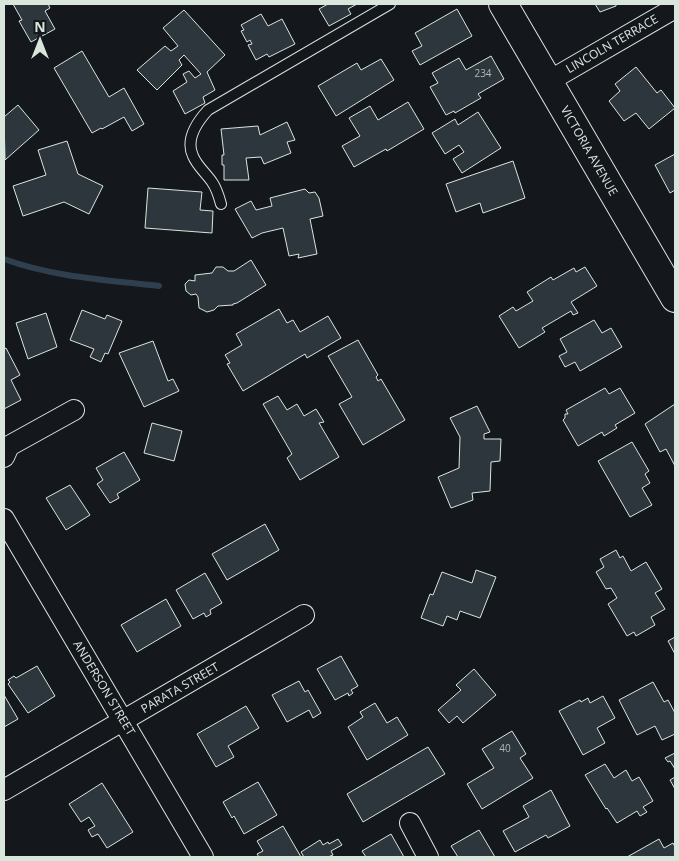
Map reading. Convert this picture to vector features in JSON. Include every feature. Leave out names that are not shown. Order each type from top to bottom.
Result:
[{"type":"street","name":"VICTORIA AVENUE","points":[[503,4],[675,298]]},
{"type":"street","name":"LINCOLN TERRACE","points":[[549,81],[675,8]]},
{"type":"street","points":[[4,457],[9,446],[74,410]]},
{"type":"street","name":"ANDERSON STREET","points":[[4,519],[203,857]]},
{"type":"street","name":"PARATA STREET","points":[[4,790],[304,615]]},
{"type":"street","points":[[410,823],[428,857]]},
{"type":"lane","points":[[221,204],[212,182],[193,156],[190,148],[192,135],[198,120],[208,110],[390,4]]},
{"type":"building","points":[[13,4],[48,4],[50,8],[45,11],[55,29],[31,42],[19,21],[22,20]]},
{"type":"building","points":[[328,4],[357,4],[348,9],[351,14],[329,26],[319,9]]},
{"type":"building","points":[[595,4],[616,4],[616,6],[600,12]]},
{"type":"building","points":[[457,9],[472,36],[420,65],[412,51],[422,46],[415,33]]},
{"type":"building","points":[[184,10],[225,55],[207,72],[215,90],[203,97],[205,103],[185,114],[173,91],[187,82],[183,74],[189,71],[195,78],[201,74],[184,55],[179,60],[182,65],[157,90],[137,70],[165,46],[171,51],[178,46],[163,28]]},
{"type":"building","points":[[261,14],[268,26],[282,19],[295,44],[269,57],[267,54],[256,60],[248,45],[252,44],[250,40],[247,42],[241,31],[244,30],[241,25]]},
{"type":"building","points":[[82,51],[109,97],[124,88],[144,124],[132,131],[124,117],[92,133],[54,68]]},
{"type":"building","points":[[491,56],[504,79],[478,94],[481,98],[455,113],[454,111],[446,115],[430,87],[438,83],[432,73],[459,58],[466,70]]},
{"type":"building","points":[[381,59],[394,80],[336,116],[318,86],[357,63],[361,70]]},
{"type":"building","points":[[636,67],[657,93],[661,90],[675,108],[649,129],[636,113],[624,121],[609,101],[620,91],[615,84]]},
{"type":"building","points":[[408,102],[424,129],[387,151],[386,149],[354,167],[342,146],[360,136],[349,118],[370,106],[378,120]]},
{"type":"building","points":[[18,105],[39,130],[5,160],[4,117]]},
{"type":"building","points":[[478,112],[501,148],[462,173],[453,159],[464,152],[459,145],[445,154],[432,133],[455,119],[458,125]]},
{"type":"building","points":[[287,122],[295,140],[287,142],[291,153],[264,164],[261,157],[246,158],[249,180],[224,180],[221,129],[258,126],[260,135]]},
{"type":"building","points":[[67,141],[78,174],[103,186],[89,214],[64,202],[23,216],[13,186],[46,175],[38,150]]},
{"type":"building","points":[[675,154],[675,190],[670,193],[655,165]]},
{"type":"building","points":[[513,161],[525,198],[483,213],[480,203],[456,212],[446,184]]},
{"type":"building","points":[[148,188],[202,192],[200,210],[213,211],[212,233],[145,228]]},
{"type":"building","points":[[305,189],[309,193],[315,192],[319,198],[323,216],[310,219],[317,254],[298,258],[299,254],[289,256],[283,228],[262,233],[252,238],[235,209],[251,201],[256,210],[272,206],[270,198]]},
{"type":"building","points":[[251,260],[266,285],[233,305],[218,306],[214,310],[207,312],[199,308],[196,294],[191,295],[186,291],[185,284],[189,280],[195,281],[195,275],[212,273],[216,267],[223,267],[228,271],[234,271]]},
{"type":"building","points":[[585,267],[597,286],[571,302],[578,313],[573,315],[571,311],[542,328],[545,332],[519,348],[499,316],[513,307],[516,311],[533,301],[527,292],[551,277],[553,280],[574,268],[576,272]]},
{"type":"building","points":[[279,309],[287,323],[293,320],[300,332],[328,316],[341,338],[307,358],[305,354],[243,391],[227,364],[230,363],[225,355],[242,345],[236,334]]},
{"type":"building","points":[[82,310],[105,319],[107,315],[122,321],[108,354],[105,353],[101,362],[90,357],[94,349],[70,340]]},
{"type":"building","points":[[46,313],[57,347],[28,359],[16,323]]},
{"type":"building","points":[[594,320],[602,333],[611,328],[622,347],[580,371],[575,362],[565,367],[559,356],[567,352],[560,339]]},
{"type":"building","points":[[358,340],[378,375],[376,377],[378,381],[381,379],[405,420],[363,445],[339,404],[352,397],[328,356]]},
{"type":"building","points":[[153,341],[168,381],[173,379],[179,391],[144,407],[119,353]]},
{"type":"building","points":[[6,348],[20,375],[11,380],[21,400],[4,409],[4,349]]},
{"type":"building","points":[[605,388],[609,394],[620,388],[635,413],[615,425],[617,428],[604,436],[602,432],[578,446],[563,420],[565,414],[568,414],[566,410]]},
{"type":"building","points":[[278,396],[287,410],[297,404],[304,416],[316,409],[324,422],[319,423],[339,457],[300,480],[287,458],[292,454],[263,404]]},
{"type":"building","points":[[675,404],[675,466],[666,449],[660,452],[645,424]]},
{"type":"building","points":[[477,406],[490,432],[484,434],[484,439],[501,439],[500,461],[491,462],[490,491],[472,493],[473,500],[451,508],[438,477],[459,468],[460,437],[450,418]]},
{"type":"building","points":[[152,423],[182,431],[174,461],[144,453]]},
{"type":"building","points":[[632,442],[649,471],[645,474],[650,483],[642,488],[652,505],[630,517],[598,461]]},
{"type":"building","points":[[124,452],[140,480],[117,494],[119,498],[110,503],[97,484],[103,480],[96,468]]},
{"type":"building","points":[[70,485],[90,515],[66,530],[46,498]]},
{"type":"building","points":[[265,524],[279,550],[227,580],[212,554]]},
{"type":"building","points":[[616,550],[620,558],[623,556],[631,571],[646,562],[662,589],[655,593],[665,609],[651,617],[655,625],[636,636],[634,632],[627,636],[608,604],[617,598],[611,588],[606,589],[596,572],[604,567],[600,559]]},
{"type":"building","points":[[476,570],[496,577],[480,618],[460,611],[457,620],[447,616],[443,626],[421,618],[430,594],[433,595],[442,572],[472,583]]},
{"type":"building","points":[[205,573],[222,603],[210,610],[211,614],[206,617],[204,613],[193,619],[176,590]]},
{"type":"building","points":[[166,599],[181,626],[137,652],[121,625]]},
{"type":"building","points":[[675,637],[675,654],[668,641]]},
{"type":"building","points":[[341,656],[358,686],[351,690],[353,693],[349,696],[348,693],[335,700],[317,669]]},
{"type":"building","points":[[37,666],[55,696],[28,713],[8,684],[10,682],[8,680],[14,676],[16,678]]},
{"type":"building","points":[[474,669],[496,695],[463,723],[457,716],[449,723],[438,710],[461,690],[456,685]]},
{"type":"building","points":[[299,681],[305,692],[308,690],[321,713],[313,718],[309,710],[287,722],[272,695]]},
{"type":"building","points":[[653,682],[664,702],[668,700],[675,713],[675,734],[662,740],[655,726],[637,735],[619,700]]},
{"type":"building","points":[[4,695],[18,719],[4,727]]},
{"type":"building","points":[[603,696],[615,718],[597,728],[605,743],[583,755],[559,711],[580,700],[581,702],[588,698],[590,703]]},
{"type":"building","points":[[375,703],[387,723],[397,717],[408,735],[367,760],[348,727],[363,717],[360,712]]},
{"type":"building","points":[[246,706],[259,728],[228,746],[234,757],[216,767],[197,734]]},
{"type":"building","points":[[512,731],[526,754],[520,758],[533,778],[482,809],[467,784],[494,768],[482,749]]},
{"type":"building","points":[[428,747],[445,774],[363,822],[347,794]]},
{"type":"building","points":[[675,753],[675,769],[670,761],[668,762],[665,758]]},
{"type":"building","points":[[605,764],[614,778],[626,770],[632,781],[639,777],[653,801],[643,807],[647,812],[640,816],[637,811],[617,823],[585,775]]},
{"type":"building","points":[[675,777],[675,789],[670,780]]},
{"type":"building","points":[[258,782],[277,815],[244,834],[234,816],[232,818],[223,802]]},
{"type":"building","points":[[102,783],[133,832],[107,848],[98,834],[92,837],[88,830],[95,826],[89,817],[81,822],[69,804]]},
{"type":"building","points":[[551,790],[570,826],[548,838],[546,835],[515,852],[503,831],[529,817],[523,806]]},
{"type":"building","points":[[283,826],[301,857],[259,857],[257,854],[263,851],[257,841]]},
{"type":"building","points":[[479,830],[495,857],[458,857],[451,846]]},
{"type":"building","points":[[391,834],[404,857],[366,857],[362,851]]},
{"type":"building","points":[[338,839],[342,845],[331,851],[333,855],[328,857],[304,857],[301,852],[320,840],[323,845]]},
{"type":"building","points":[[659,839],[664,848],[673,843],[675,857],[627,857]]},
{"type":"waterway","points":[[4,259],[61,274],[159,286]]}]
